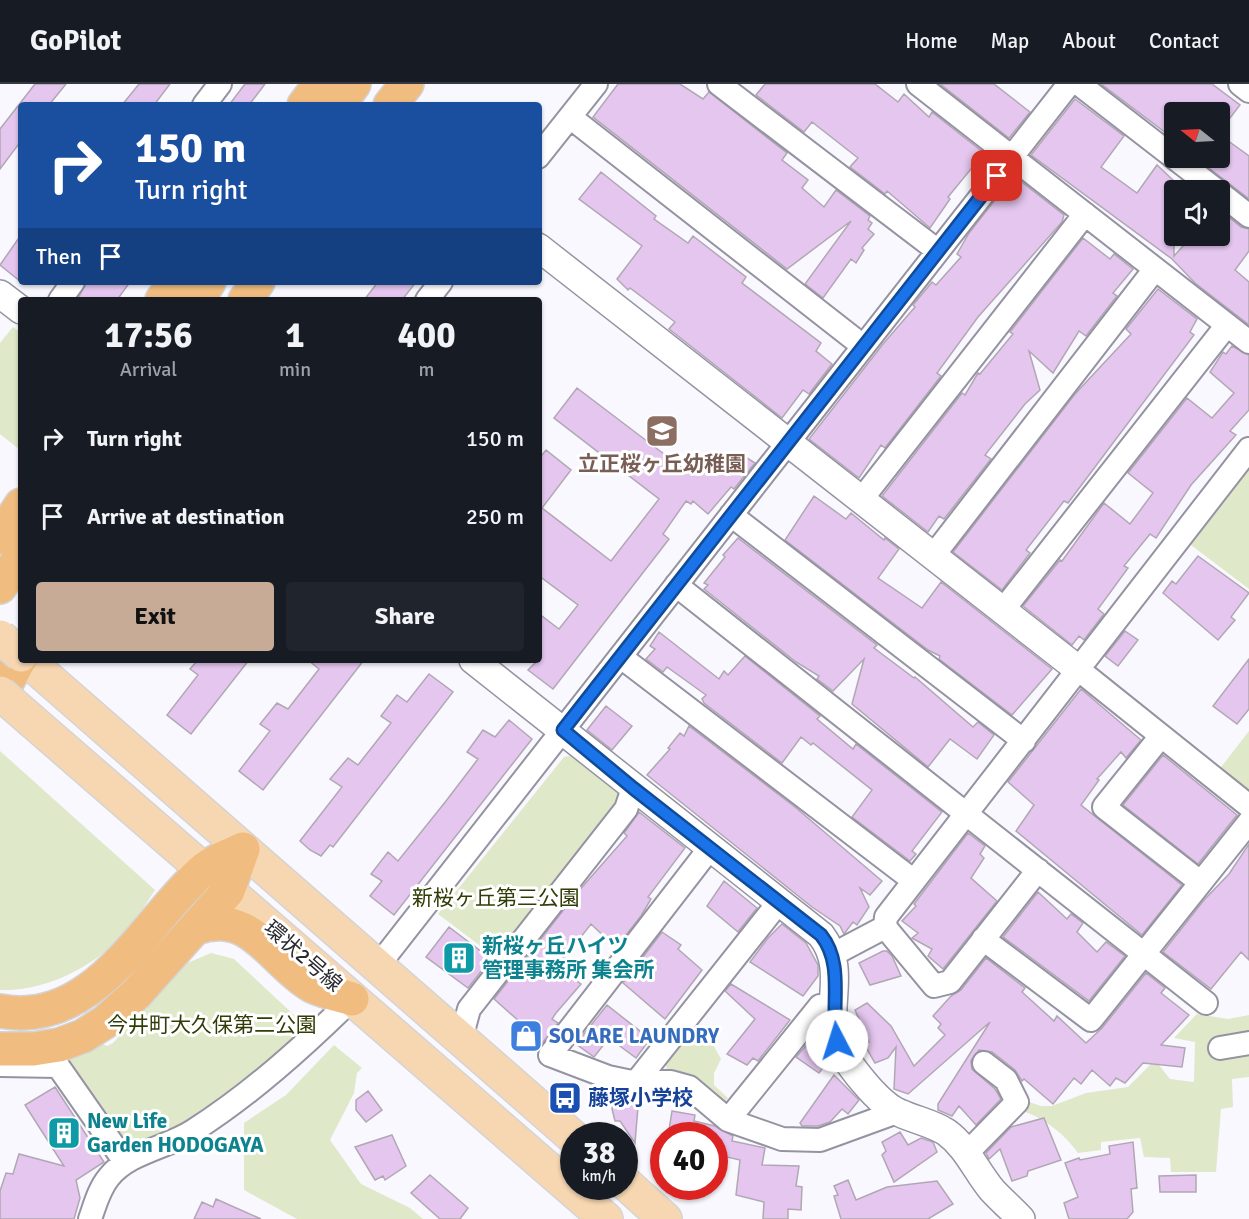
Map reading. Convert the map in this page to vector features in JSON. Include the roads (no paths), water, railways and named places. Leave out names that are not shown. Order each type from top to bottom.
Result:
[{"type":"highway","points":[[306,102],[320,84]]},
{"type":"highway","points":[[341,102],[354,84]]},
{"type":"highway","points":[[392,102],[407,84]]},
{"type":"highway","points":[[0,530],[18,505]]},
{"type":"highway","points":[[0,537],[18,510]]},
{"type":"highway","points":[[0,587],[18,560]]},
{"type":"highway","points":[[0,663],[18,636]]},
{"type":"highway","points":[[0,694],[18,661]]},
{"type":"highway","points":[[0,1011],[32,1013],[60,1006],[92,987],[127,956],[204,870],[243,849]]},
{"type":"highway","points":[[0,1049],[33,1049],[59,1045],[105,1022],[136,994],[228,891],[243,849]]},
{"type":"highway","points":[[196,928],[224,923],[240,927],[312,986],[352,999]]},
{"type":"main road","points":[[0,637],[18,653]]},
{"type":"main road","name":"環状2号線","points":[[30,663],[560,1126]]},
{"type":"main road","name":"環状2号線","points":[[0,694],[606,1219]]},
{"type":"main road","points":[[638,1195],[664,1219]]},
{"type":"street","points":[[206,102],[220,84]]},
{"type":"street","points":[[542,153],[596,84]]},
{"type":"street","points":[[719,84],[938,251]]},
{"type":"street","points":[[918,84],[1249,342]]},
{"type":"street","points":[[377,967],[1069,84]]},
{"type":"street","points":[[1079,84],[1203,180]]},
{"type":"street","points":[[1240,84],[1249,91]]},
{"type":"street","points":[[570,117],[863,346]]},
{"type":"street","points":[[1230,201],[1249,216]]},
{"type":"street","points":[[861,500],[1085,214]]},
{"type":"street","points":[[542,251],[1079,670],[1249,806]]},
{"type":"street","points":[[933,556],[1155,269]]},
{"type":"street","points":[[429,297],[439,285]]},
{"type":"street","points":[[0,294],[18,308]]},
{"type":"street","points":[[1002,610],[1227,325]]},
{"type":"street","points":[[1038,870],[950,982],[934,986],[885,927],[886,917],[1249,449]]},
{"type":"street","points":[[731,515],[1024,741]]},
{"type":"street","points":[[676,585],[1206,1003]]},
{"type":"street","points":[[621,657],[914,881]]},
{"type":"street","points":[[477,663],[821,935],[832,955],[835,970],[833,1021],[837,1041],[849,1062],[866,1084],[897,1112],[946,1133],[966,1154],[992,1190],[1021,1219]]},
{"type":"street","points":[[1161,736],[1104,807],[1200,882]]},
{"type":"street","points":[[461,1039],[469,1009],[626,809],[633,788]]},
{"type":"street","points":[[983,939],[1091,1020],[1249,822]]},
{"type":"street","points":[[710,848],[550,1055],[608,1077],[671,1082],[689,1087],[728,1120],[782,1139],[820,1140],[897,1112]]},
{"type":"street","points":[[638,1081],[779,902]]},
{"type":"street","points":[[832,955],[885,927]]},
{"type":"street","points":[[90,1219],[97,1197],[109,1177],[125,1162],[191,1132],[229,1105],[307,1043],[352,999]]},
{"type":"street","points":[[728,1120],[820,1006],[835,1005]]},
{"type":"street","points":[[1220,1048],[1249,1043]]},
{"type":"street","points":[[966,1154],[1017,1102],[1006,1080],[984,1063]]},
{"type":"street","points":[[0,1065],[58,1066],[125,1162]]},
{"type":"place","name":"立正桜ヶ丘幼稚園","points":[[662,431]]},
{"type":"place","name":"新桜ヶ丘ハイツ 管理事務所 集会所","points":[[459,958]]},
{"type":"place","name":"SOLARE LAUNDRY","points":[[526,1036]]},
{"type":"place","name":"藤塚小学校","points":[[565,1098]]},
{"type":"place","name":"New Life Garden HODOGAYA","points":[[64,1133]]},
{"type":"park label","name":"新桜ヶ丘第三公園","points":[[496,898]]},
{"type":"park label","name":"今井町大久保第二公園","points":[[212,1025]]}]
